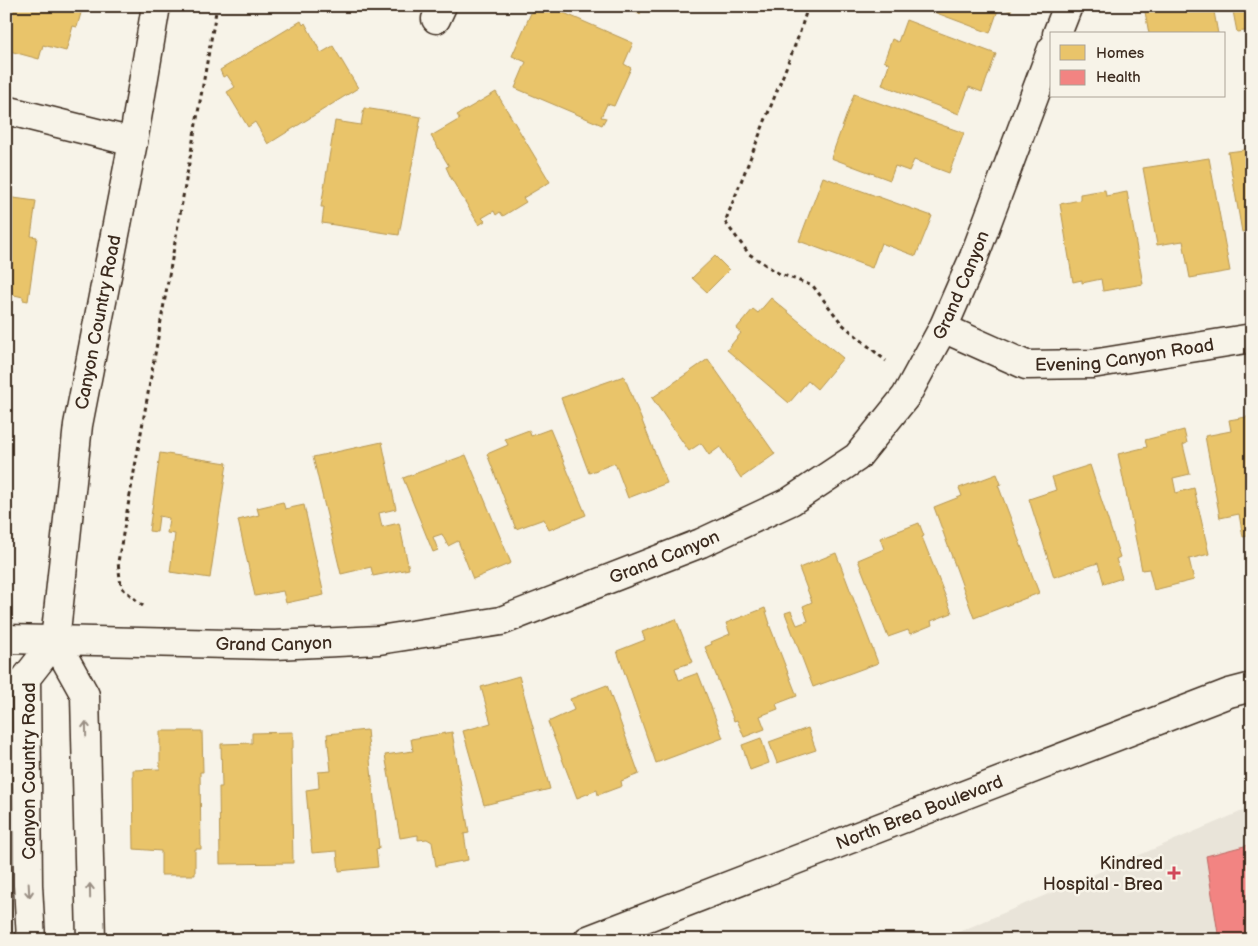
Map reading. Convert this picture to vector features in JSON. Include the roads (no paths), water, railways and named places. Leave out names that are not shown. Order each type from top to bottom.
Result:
[{"type":"street","name":"Canyon Country Road","points":[[31,940],[28,885],[26,678],[54,641],[78,425],[133,142],[156,6]]},
{"type":"street","points":[[1059,32],[1068,6]]},
{"type":"street","name":"Grand Canyon","points":[[6,638],[54,641],[275,645],[369,641],[502,621],[701,543],[791,500],[857,457],[906,396],[943,328],[974,256],[1050,54]]},
{"type":"street","points":[[6,110],[133,142]]},
{"type":"street","name":"Evening Canyon Road","points":[[943,328],[1026,365],[1092,364],[1252,338]]},
{"type":"street","points":[[54,641],[85,694],[91,940]]},
{"type":"street","name":"North Brea Boulevard","points":[[588,940],[1229,693],[1252,687]]},
{"type":"place","name":"Kindred Hospital - Brea","points":[[1174,873]]}]
